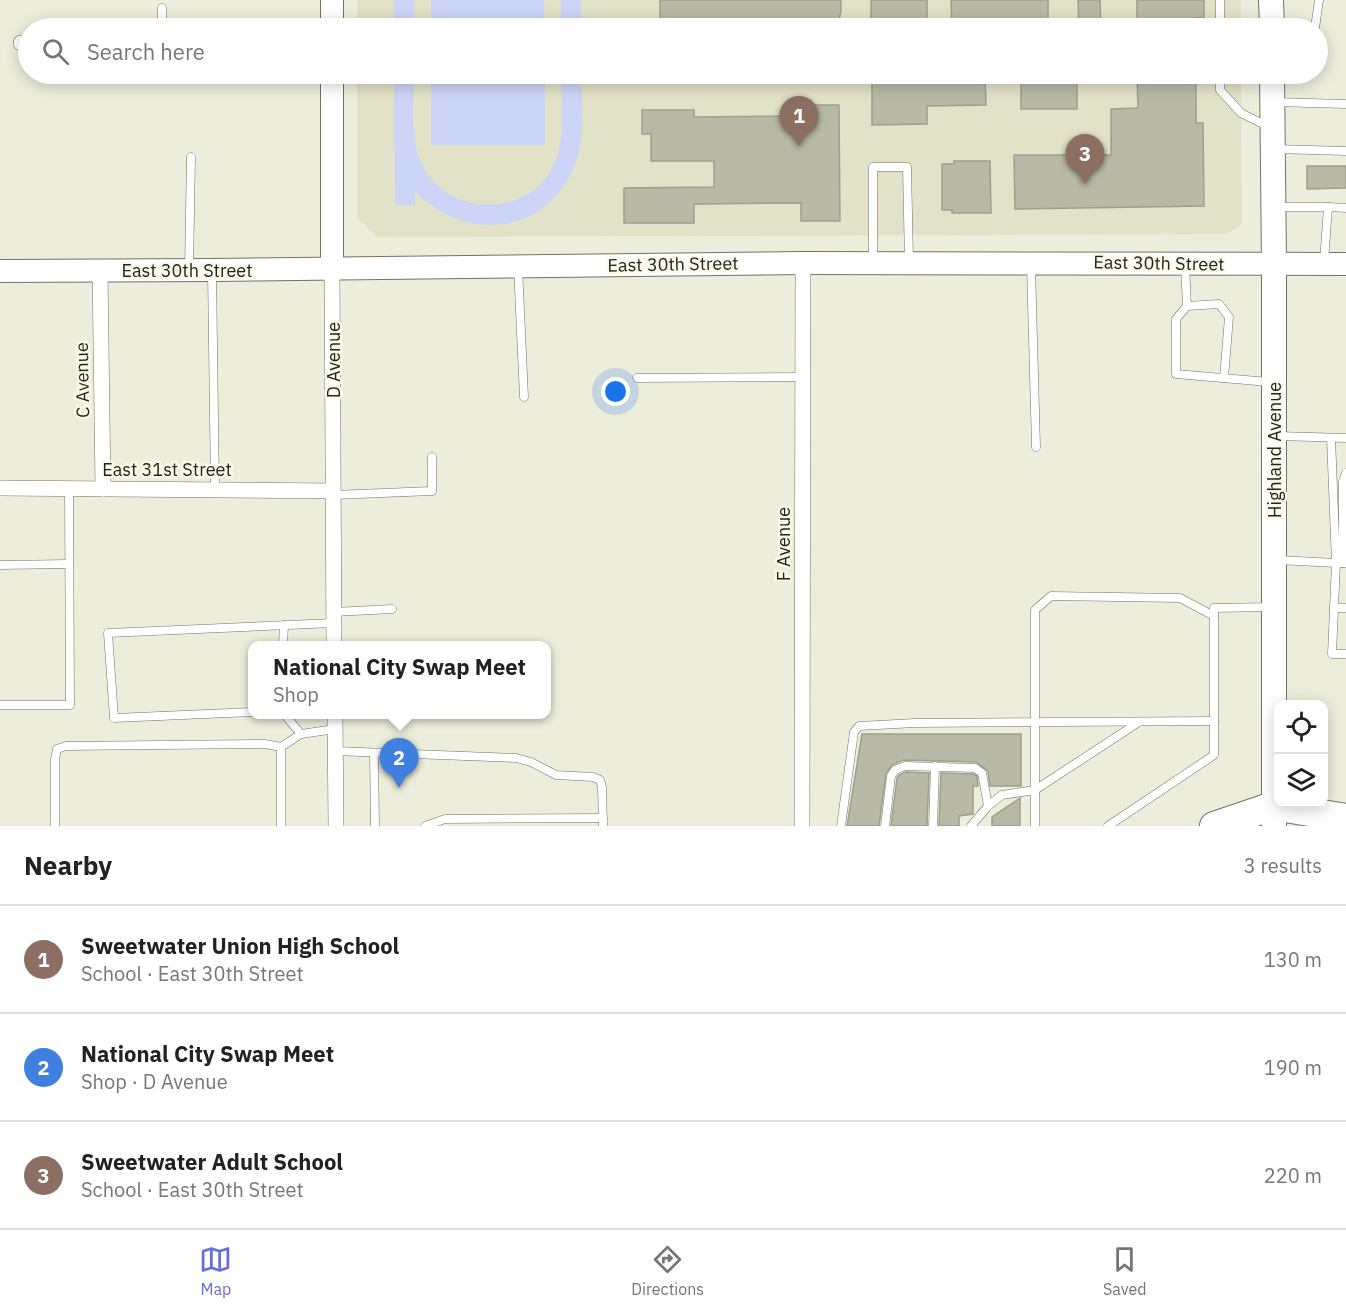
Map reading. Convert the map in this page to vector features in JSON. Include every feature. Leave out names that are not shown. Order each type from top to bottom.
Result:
[{"type":"highway","points":[[1214,826],[1274,816],[1346,818]]},
{"type":"main road","points":[[332,0],[332,18]]},
{"type":"main road","points":[[1271,0],[1272,18]]},
{"type":"main road","name":"D Avenue","points":[[332,84],[332,268]]},
{"type":"main road","name":"Highland Avenue","points":[[1272,84],[1274,816]]},
{"type":"main road","name":"East 30th Street","points":[[0,271],[873,262],[1335,264]]},
{"type":"street","name":"F Avenue","points":[[802,826],[803,263]]},
{"type":"street","name":"D Avenue","points":[[332,268],[334,641]]},
{"type":"street","name":"C Avenue","points":[[100,270],[103,489]]},
{"type":"street","name":"East 31st Street","points":[[0,488],[215,489],[333,493]]},
{"type":"street","points":[[335,722],[336,826]]},
{"type":"lane","points":[[1220,0],[1220,18]]},
{"type":"lane","points":[[1316,18],[1319,0]]},
{"type":"lane","points":[[162,8],[162,18]]},
{"type":"lane","points":[[1220,84],[1220,90],[1241,113],[1273,139],[1346,151]]},
{"type":"lane","points":[[1272,102],[1346,104]]},
{"type":"lane","points":[[189,270],[191,157]]},
{"type":"lane","points":[[873,262],[873,167],[907,167],[909,262]]},
{"type":"lane","points":[[1274,207],[1346,208]]},
{"type":"lane","points":[[1328,207],[1335,264]]},
{"type":"lane","points":[[1031,262],[1036,447]]},
{"type":"lane","points":[[1185,264],[1187,306],[1176,319],[1176,374],[1274,382]]},
{"type":"lane","points":[[518,266],[524,397]]},
{"type":"lane","points":[[212,270],[215,489]]},
{"type":"lane","points":[[1187,306],[1219,304],[1229,317],[1224,378]]},
{"type":"lane","points":[[637,378],[803,377]]},
{"type":"lane","points":[[1274,436],[1346,438]]},
{"type":"lane","points":[[1331,438],[1342,563]]},
{"type":"lane","points":[[333,493],[432,491],[432,457]]},
{"type":"lane","points":[[1346,472],[1343,481],[1342,563],[1334,608],[1332,654],[1346,654]]},
{"type":"lane","points":[[0,705],[70,705],[69,488]]},
{"type":"lane","points":[[1274,560],[1342,563]]},
{"type":"lane","points":[[0,565],[69,564]]},
{"type":"lane","points":[[1035,826],[1035,610],[1051,596],[1180,598],[1214,616]]},
{"type":"lane","points":[[1108,826],[1214,755],[1214,608],[1274,606]]},
{"type":"lane","points":[[1334,608],[1346,608]]},
{"type":"lane","points":[[248,712],[114,718],[108,633],[284,626],[392,609]]},
{"type":"lane","points":[[283,641],[284,626]]},
{"type":"lane","points":[[288,719],[301,734]]},
{"type":"lane","points":[[971,826],[988,806],[1002,795],[1035,790],[1140,721]]},
{"type":"lane","points":[[841,826],[854,732],[859,726],[1214,721]]},
{"type":"lane","points":[[55,826],[57,749],[66,746],[265,744],[281,747],[301,734],[335,722]]},
{"type":"lane","points":[[281,747],[281,826]]},
{"type":"lane","points":[[335,751],[516,758],[531,762],[556,775],[593,777],[600,780],[602,787],[603,822],[445,819],[425,826]]},
{"type":"lane","points":[[374,753],[375,826]]},
{"type":"lane","points":[[885,826],[891,776],[895,770],[905,766],[975,768],[982,773],[988,806]]},
{"type":"lane","points":[[933,826],[935,766]]},
{"type":"lane","points":[[980,816],[982,826]]},
{"type":"shaded area","points":[[357,0],[1241,0],[1241,18],[357,18]]},
{"type":"shaded area","points":[[394,0],[414,0],[414,18],[394,18]]},
{"type":"shaded area","points":[[431,0],[544,0],[545,18],[431,18]]},
{"type":"shaded area","points":[[561,0],[581,0],[581,18],[561,18]]},
{"type":"shaded area","points":[[357,84],[1241,84],[1242,223],[1227,234],[377,237],[357,218]]},
{"type":"shaded area","points":[[394,84],[414,84],[415,142],[422,164],[433,181],[449,194],[467,202],[486,205],[505,203],[524,196],[540,185],[552,168],[560,146],[561,84],[581,84],[581,142],[575,164],[563,188],[546,206],[526,218],[504,224],[480,224],[457,219],[435,208],[415,191],[415,205],[395,205]]},
{"type":"shaded area","points":[[431,84],[545,84],[545,145],[431,145]]},
{"type":"building","points":[[660,0],[841,0],[839,18],[660,18]]},
{"type":"building","points":[[871,0],[927,0],[927,18],[871,18]]},
{"type":"building","points":[[951,0],[1048,0],[1048,18],[952,18]]},
{"type":"building","points":[[1078,0],[1100,0],[1101,18],[1079,18]]},
{"type":"building","points":[[1137,0],[1204,0],[1204,18],[1137,18]]},
{"type":"building","points":[[872,84],[985,84],[986,105],[927,106],[927,124],[872,125]]},
{"type":"building","points":[[1021,84],[1077,84],[1077,109],[1021,109]]},
{"type":"building","points":[[1137,84],[1196,84],[1196,123],[1203,123],[1204,206],[1015,209],[1014,155],[1111,155],[1111,109],[1138,108]]},
{"type":"building","points":[[800,105],[839,105],[840,221],[801,221],[801,203],[694,204],[694,223],[624,223],[624,188],[714,187],[714,161],[651,161],[651,134],[642,134],[642,110],[694,110],[694,117],[800,116]]},
{"type":"building","points":[[954,161],[990,161],[991,213],[952,213],[952,210],[942,210],[942,164],[954,164]]},
{"type":"building","points":[[1307,166],[1346,166],[1346,188],[1307,189]]},
{"type":"building","points":[[862,734],[1021,734],[1021,786],[990,786],[988,771],[976,762],[903,760],[892,765],[886,773],[879,826],[847,826]]},
{"type":"building","points":[[906,772],[929,773],[927,826],[891,826],[897,778]]},
{"type":"building","points":[[941,773],[977,776],[978,786],[973,786],[973,814],[959,816],[959,826],[939,826]]},
{"type":"building","points":[[1020,798],[1020,826],[992,826],[992,817]]},
{"type":"place","name":"Sweetwater Union High School","points":[[799,146]]},
{"type":"place","name":"Sweetwater Adult School","points":[[1085,184]]},
{"type":"place","name":"National City Swap Meet","points":[[399,788]]}]
